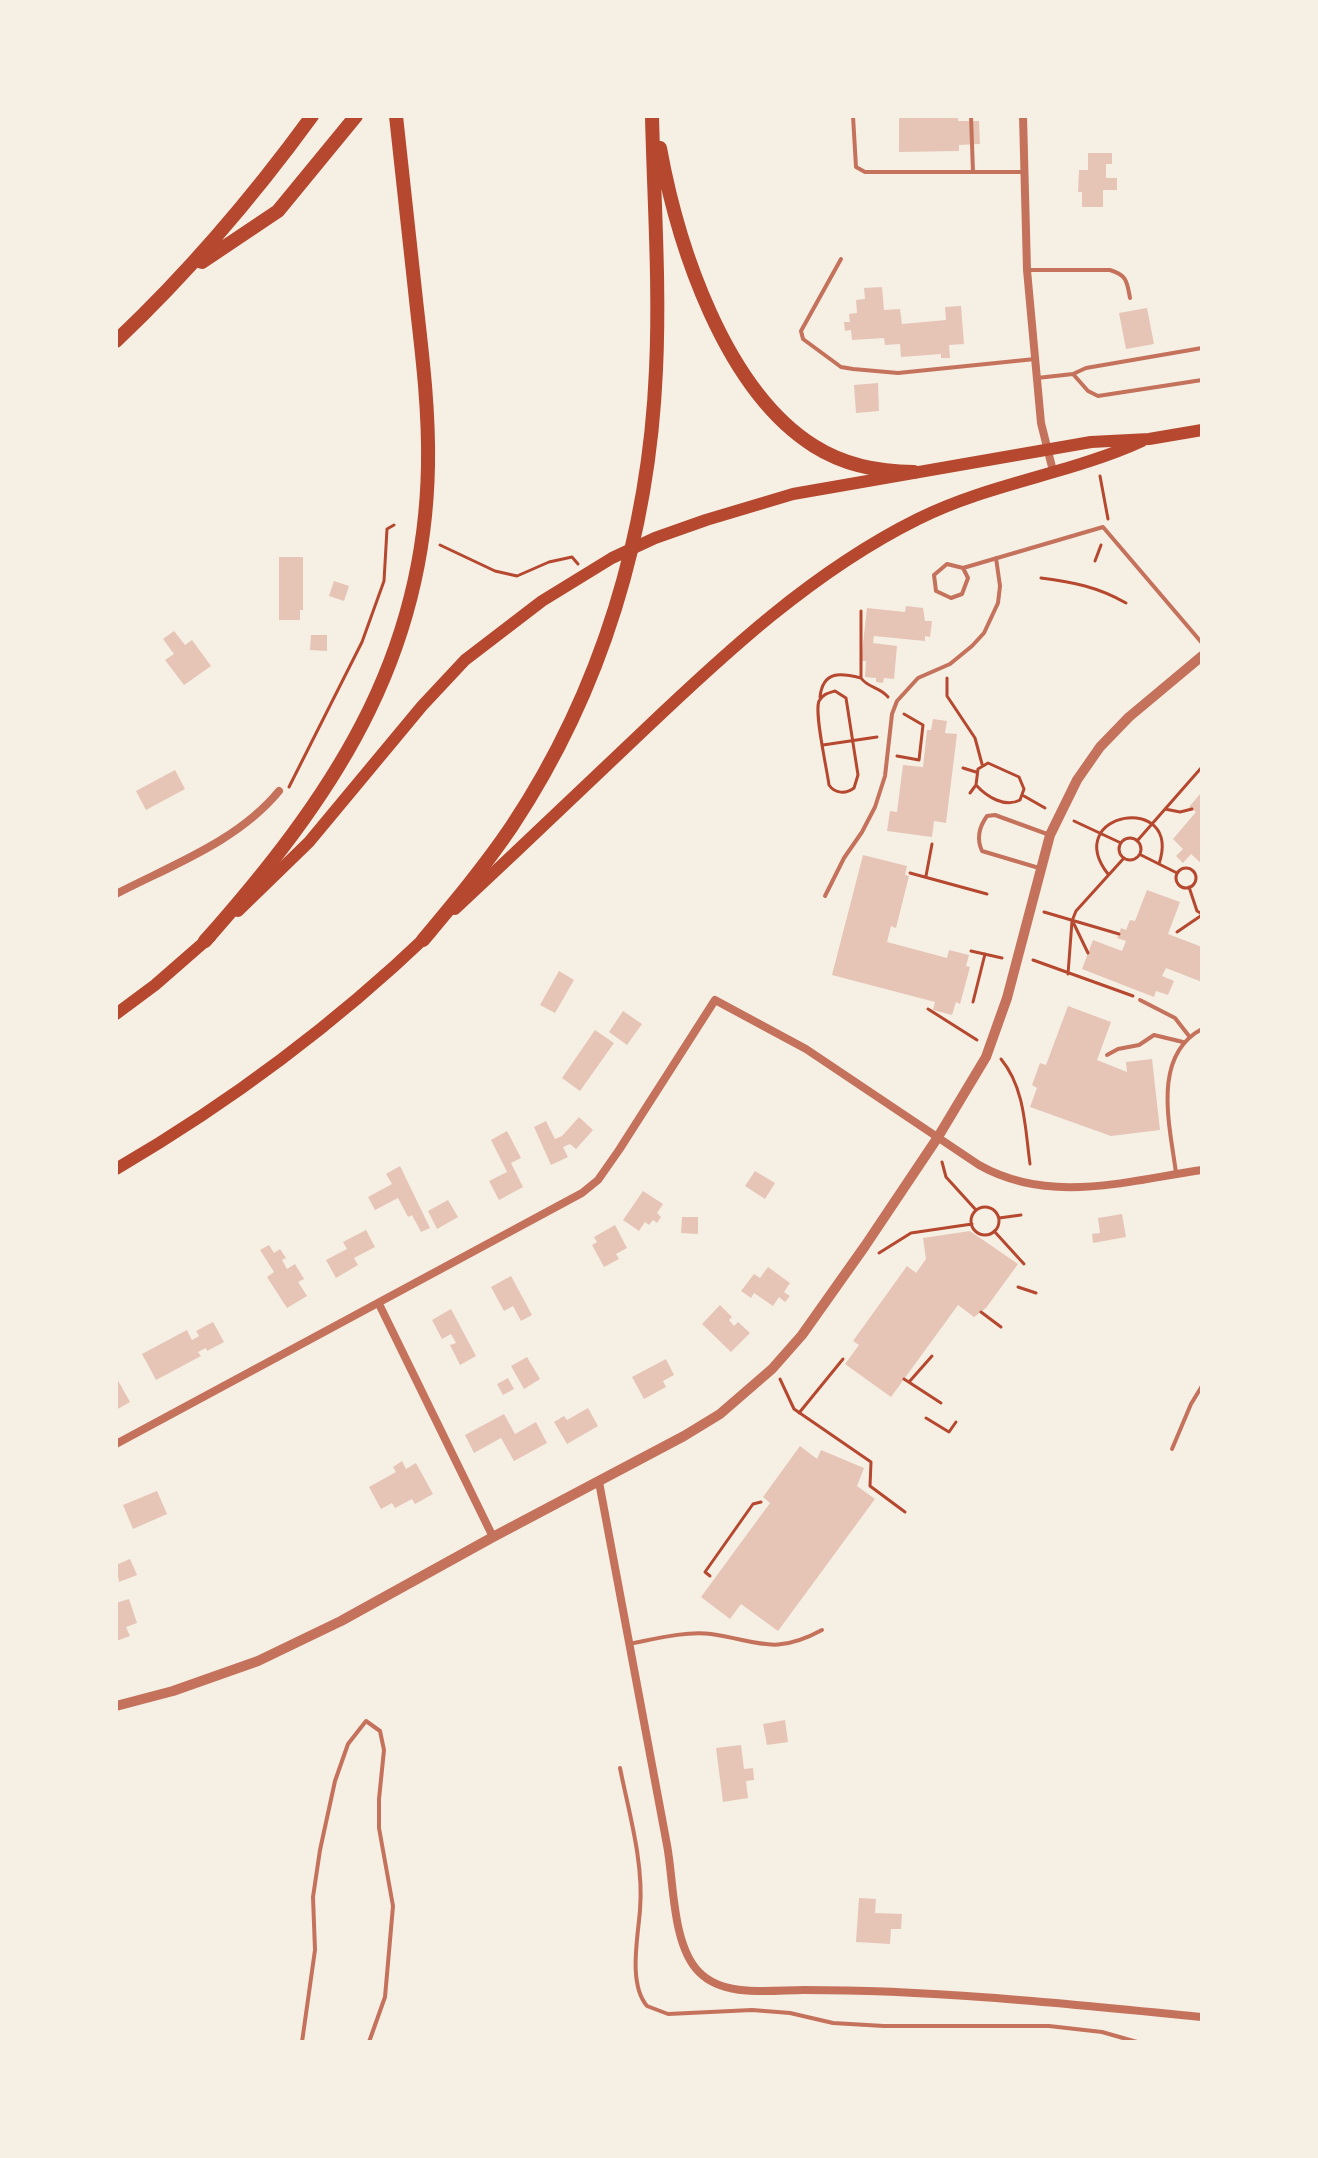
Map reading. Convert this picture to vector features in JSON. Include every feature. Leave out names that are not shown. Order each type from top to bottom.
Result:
[{"type":"highway","points":[[116,341],[185,274],[242,207],[312,116]]},
{"type":"highway","points":[[205,941],[278,855],[345,759],[382,683],[412,588],[427,493],[428,427],[396,116]]},
{"type":"highway","points":[[654,116],[668,191],[693,273],[722,336],[753,384],[790,427],[821,450],[864,467],[914,472]]},
{"type":"highway","points":[[423,940],[485,865],[539,783],[584,694],[616,611],[639,510],[654,397],[657,295],[654,116]]},
{"type":"highway","points":[[185,274],[278,211],[354,120]]},
{"type":"main road","points":[[116,1014],[205,941],[309,842],[422,706],[465,660],[559,589],[612,558],[655,538],[768,499],[1047,449],[1107,440],[1202,433]]},
{"type":"main road","points":[[116,1169],[200,1117],[289,1054],[423,940],[687,690],[802,592],[862,550],[919,519],[981,493],[1108,456],[1149,439]]},
{"type":"street","points":[[1023,116],[1027,270],[1037,378],[1053,471]]},
{"type":"street","points":[[116,1706],[173,1691],[290,1647],[720,1414],[772,1369],[802,1335],[938,1137],[976,1075],[994,1037],[1007,998],[1050,835],[1077,780],[1100,747],[1129,717],[1202,656]]},
{"type":"street","points":[[116,894],[232,833],[252,819],[279,791]]},
{"type":"street","points":[[116,1444],[558,1209],[598,1180],[715,1000],[806,1049],[992,1173],[1035,1187],[1071,1188],[1202,1170]]},
{"type":"street","points":[[379,1304],[493,1537]]},
{"type":"street","points":[[599,1482],[668,1849],[680,1933],[685,1949],[700,1973],[716,1984],[747,1990],[925,1991],[1202,2017]]},
{"type":"lane","points":[[853,116],[856,167],[865,172],[1023,172]]},
{"type":"lane","points":[[971,116],[973,172]]},
{"type":"lane","points":[[841,259],[801,331],[803,339],[841,367],[898,373],[1035,359]]},
{"type":"lane","points":[[1027,270],[1110,270],[1121,273],[1127,280],[1130,298]]},
{"type":"lane","points":[[1037,378],[1073,374],[1086,368],[1202,348]]},
{"type":"lane","points":[[1073,374],[1088,391],[1098,396],[1202,380]]},
{"type":"lane","points":[[963,568],[968,578],[962,594],[945,598],[936,591],[933,580],[941,566],[952,563],[963,568],[1103,527],[1202,643]]},
{"type":"lane","points":[[825,896],[875,807],[889,755],[889,735],[897,701],[918,678],[950,664],[972,646],[992,619],[1000,586],[996,558]]},
{"type":"lane","points":[[1039,868],[982,851],[978,843],[979,833],[987,816],[995,815],[1050,835]]},
{"type":"lane","points":[[1140,1000],[1175,1018],[1189,1036]]},
{"type":"lane","points":[[1176,1174],[1166,1089],[1183,1042],[1202,1029]]},
{"type":"lane","points":[[1107,1055],[1118,1049],[1139,1045],[1154,1035],[1183,1042]]},
{"type":"lane","points":[[1172,1449],[1202,1386]]},
{"type":"lane","points":[[628,1644],[711,1634],[763,1646],[780,1646],[822,1630]]},
{"type":"lane","points":[[302,2042],[315,1950],[313,1897],[320,1850],[335,1781],[348,1744],[366,1721],[380,1731],[384,1750],[379,1828],[393,1906],[385,1997],[369,2042]]},
{"type":"lane","points":[[620,1768],[641,1902],[636,1951],[639,1989],[647,2006],[668,2014],[752,2010],[871,2026],[1049,2026],[1102,2032],[1137,2042]]},
{"type":"path","points":[[1100,476],[1108,519]]},
{"type":"path","points":[[279,791],[294,782],[362,642],[384,581],[387,529],[394,525]]},
{"type":"path","points":[[440,545],[495,571],[517,576],[549,562],[572,557],[578,564]]},
{"type":"path","points":[[1095,561],[1101,545]]},
{"type":"path","points":[[1041,578],[1076,582],[1104,591],[1126,603]]},
{"type":"path","points":[[861,611],[861,678]]},
{"type":"path","points":[[950,664],[947,696],[975,738],[982,764]]},
{"type":"path","points":[[820,700],[835,691],[846,698],[858,775],[857,784],[850,791],[832,789],[818,714],[820,700],[823,683],[830,676],[838,673],[861,678],[870,686],[881,689],[895,707],[923,725],[919,760],[889,755]]},
{"type":"path","points":[[823,745],[889,735]]},
{"type":"path","points":[[970,793],[976,785],[976,772],[982,764]]},
{"type":"path","points":[[976,785],[1004,803],[1016,802],[1023,795],[1023,783],[1019,777],[994,764],[982,764]]},
{"type":"path","points":[[963,768],[976,772]]},
{"type":"path","points":[[1137,841],[1201,770]]},
{"type":"path","points":[[1023,795],[1045,808]]},
{"type":"path","points":[[1165,809],[1180,812],[1192,809]]},
{"type":"path","points":[[1108,874],[1099,861],[1097,850],[1101,834],[1111,822],[1121,817],[1132,816],[1152,824],[1162,843],[1159,864]]},
{"type":"path","points":[[1073,821],[1121,843]]},
{"type":"path","points":[[1131,838],[1137,841],[1139,854],[1134,859],[1124,858],[1119,849],[1121,843],[1131,838]]},
{"type":"path","points":[[926,878],[932,844]]},
{"type":"path","points":[[1139,854],[1177,873]]},
{"type":"path","points":[[1068,974],[1072,921],[1076,911],[1124,858]]},
{"type":"path","points":[[1185,868],[1191,870],[1195,876],[1194,884],[1182,887],[1177,883],[1177,873],[1185,868]]},
{"type":"path","points":[[910,873],[987,894]]},
{"type":"path","points":[[1195,876],[1202,874]]},
{"type":"path","points":[[1177,932],[1202,914],[1197,911],[1189,887]]},
{"type":"path","points":[[1044,912],[1119,934]]},
{"type":"path","points":[[1072,921],[1088,953]]},
{"type":"path","points":[[971,951],[1002,958]]},
{"type":"path","points":[[973,1002],[985,954]]},
{"type":"path","points":[[1033,960],[1140,1000]]},
{"type":"path","points":[[928,1009],[977,1040]]},
{"type":"path","points":[[1001,1059],[1015,1080],[1019,1093],[1030,1164]]},
{"type":"path","points":[[942,1162],[946,1177],[976,1210]]},
{"type":"path","points":[[976,1210],[992,1208],[999,1218]]},
{"type":"path","points":[[972,1224],[976,1210]]},
{"type":"path","points":[[999,1218],[1021,1215]]},
{"type":"path","points":[[994,1231],[999,1218]]},
{"type":"path","points":[[972,1224],[981,1234],[994,1231]]},
{"type":"path","points":[[872,1257],[911,1233],[972,1224]]},
{"type":"path","points":[[994,1231],[1024,1264]]},
{"type":"path","points":[[1018,1287],[1036,1293]]},
{"type":"path","points":[[981,1312],[1001,1327]]},
{"type":"path","points":[[932,1356],[907,1380],[941,1403]]},
{"type":"path","points":[[799,1413],[843,1359]]},
{"type":"path","points":[[780,1379],[786,1396],[799,1413],[871,1462],[870,1486],[905,1512]]},
{"type":"path","points":[[926,1418],[949,1432],[956,1422]]},
{"type":"path","points":[[710,1576],[705,1572],[753,1504],[761,1502]]},
{"type":"building","points":[[899,116],[958,116],[958,121],[979,121],[980,144],[959,145],[959,151],[899,152]]},
{"type":"building","points":[[1088,153],[1112,153],[1112,164],[1106,164],[1106,178],[1117,178],[1117,190],[1103,190],[1103,207],[1082,207],[1082,192],[1078,192],[1079,170],[1088,170]]},
{"type":"building","points":[[882,287],[884,310],[900,309],[902,324],[946,320],[945,307],[961,306],[964,344],[949,345],[950,358],[941,358],[941,354],[901,357],[900,344],[885,345],[884,338],[852,340],[851,330],[845,331],[844,322],[850,322],[849,314],[857,313],[856,300],[865,299],[864,288]]},
{"type":"building","points":[[1147,308],[1154,344],[1126,349],[1119,313]]},
{"type":"building","points":[[878,383],[879,411],[856,413],[854,385]]},
{"type":"building","points":[[279,557],[303,557],[303,610],[300,610],[300,620],[279,620]]},
{"type":"building","points":[[334,581],[349,586],[344,601],[329,596]]},
{"type":"building","points":[[906,606],[923,608],[925,621],[932,621],[930,637],[925,636],[925,641],[874,636],[873,643],[897,646],[894,679],[884,678],[883,683],[876,682],[876,678],[865,677],[866,661],[861,661],[867,608],[905,612]]},
{"type":"building","points":[[174,631],[185,645],[192,640],[211,666],[184,685],[165,660],[174,654],[163,639]]},
{"type":"building","points":[[311,635],[327,635],[327,651],[310,650]]},
{"type":"building","points":[[933,719],[947,721],[945,733],[957,734],[946,823],[934,821],[932,837],[887,831],[890,811],[897,812],[903,765],[923,767],[927,730],[931,730]]},
{"type":"building","points":[[175,770],[185,789],[146,810],[136,791]]},
{"type":"building","points":[[1200,794],[1202,864],[1191,854],[1183,863],[1176,856],[1183,849],[1173,839],[1196,812],[1189,807]]},
{"type":"building","points":[[863,855],[907,866],[905,875],[909,876],[896,928],[891,926],[887,942],[947,958],[949,950],[969,955],[966,966],[970,967],[960,1004],[956,1002],[952,1015],[933,1010],[935,1002],[832,975]]},
{"type":"building","points":[[1147,890],[1180,902],[1168,934],[1202,947],[1202,982],[1166,968],[1162,976],[1174,981],[1168,995],[1156,991],[1154,997],[1082,969],[1093,940],[1122,951],[1126,941],[1117,938],[1121,928],[1126,930],[1130,920],[1135,921]]},
{"type":"building","points":[[559,971],[574,980],[555,1013],[540,1005]]},
{"type":"building","points":[[1068,1006],[1111,1022],[1097,1060],[1127,1072],[1126,1062],[1152,1059],[1160,1130],[1111,1136],[1030,1107],[1037,1088],[1032,1085],[1040,1063],[1046,1065]]},
{"type":"building","points":[[623,1011],[642,1024],[627,1045],[609,1032]]},
{"type":"building","points":[[595,1030],[614,1043],[580,1091],[562,1078]]},
{"type":"building","points":[[579,1117],[593,1130],[576,1149],[570,1144],[563,1147],[568,1157],[551,1165],[534,1127],[546,1121],[555,1139],[562,1136]]},
{"type":"building","points":[[507,1131],[521,1158],[511,1163],[523,1187],[499,1200],[489,1181],[507,1172],[491,1140]]},
{"type":"building","points":[[400,1166],[430,1228],[421,1232],[398,1198],[375,1210],[368,1197],[392,1184],[386,1174]]},
{"type":"building","points":[[755,1171],[775,1183],[765,1199],[745,1186]]},
{"type":"building","points":[[643,1191],[663,1204],[657,1213],[661,1217],[657,1223],[653,1220],[649,1225],[645,1222],[639,1231],[623,1220]]},
{"type":"building","points":[[448,1200],[458,1217],[437,1229],[428,1211]]},
{"type":"building","points":[[1122,1214],[1126,1237],[1093,1243],[1092,1234],[1100,1233],[1098,1218]]},
{"type":"building","points":[[682,1217],[698,1217],[698,1234],[681,1233]]},
{"type":"building","points":[[615,1225],[627,1248],[616,1254],[619,1259],[604,1267],[592,1245],[597,1242],[594,1237]]},
{"type":"building","points":[[366,1230],[375,1247],[354,1258],[358,1265],[336,1278],[326,1260],[347,1249],[343,1242]]},
{"type":"building","points":[[970,1231],[1018,1264],[986,1308],[974,1317],[958,1305],[891,1397],[845,1364],[859,1345],[853,1341],[907,1266],[916,1273],[926,1259],[923,1238]]},
{"type":"building","points":[[269,1245],[274,1253],[280,1249],[286,1258],[282,1260],[287,1269],[295,1264],[304,1279],[298,1282],[307,1296],[287,1308],[267,1277],[274,1272],[260,1250]]},
{"type":"building","points":[[768,1267],[790,1283],[784,1292],[790,1296],[785,1302],[779,1297],[773,1306],[754,1293],[751,1298],[741,1291],[754,1274],[760,1278]]},
{"type":"building","points":[[511,1276],[532,1315],[521,1321],[513,1306],[504,1311],[491,1287]]},
{"type":"building","points":[[720,1305],[732,1317],[729,1320],[734,1326],[738,1322],[750,1333],[731,1352],[702,1324]]},
{"type":"building","points":[[451,1309],[476,1356],[460,1365],[450,1345],[456,1343],[451,1334],[442,1339],[432,1320]]},
{"type":"building","points":[[213,1322],[224,1342],[198,1352],[201,1356],[156,1380],[142,1354],[187,1330],[192,1340],[199,1336],[196,1331]]},
{"type":"building","points":[[527,1357],[540,1379],[524,1389],[511,1366]]},
{"type":"building","points":[[666,1359],[674,1375],[663,1381],[666,1387],[644,1399],[632,1377]]},
{"type":"building","points":[[116,1377],[130,1402],[116,1410]]},
{"type":"building","points":[[508,1378],[514,1389],[503,1395],[497,1384]]},
{"type":"building","points":[[588,1408],[598,1426],[567,1444],[554,1422],[564,1416],[567,1420]]},
{"type":"building","points":[[504,1414],[515,1434],[536,1422],[547,1443],[514,1461],[501,1438],[474,1453],[465,1435]]},
{"type":"building","points":[[800,1446],[817,1459],[821,1450],[864,1468],[857,1486],[875,1499],[778,1631],[741,1604],[730,1619],[701,1597],[770,1503],[763,1497]]},
{"type":"building","points":[[402,1461],[406,1469],[416,1463],[433,1494],[415,1504],[412,1499],[395,1508],[392,1503],[381,1509],[369,1487],[396,1472],[393,1467]]},
{"type":"building","points":[[157,1491],[167,1514],[133,1529],[123,1505]]},
{"type":"building","points":[[130,1559],[137,1575],[119,1582],[116,1565]]},
{"type":"building","points":[[129,1599],[137,1623],[126,1627],[130,1636],[116,1641],[116,1603]]},
{"type":"building","points":[[785,1720],[788,1742],[767,1745],[763,1724]]},
{"type":"building","points":[[741,1745],[744,1769],[753,1768],[754,1780],[746,1781],[748,1798],[723,1802],[716,1748]]},
{"type":"building","points":[[859,1898],[876,1899],[875,1913],[902,1914],[901,1929],[891,1929],[890,1944],[856,1942]]}]
